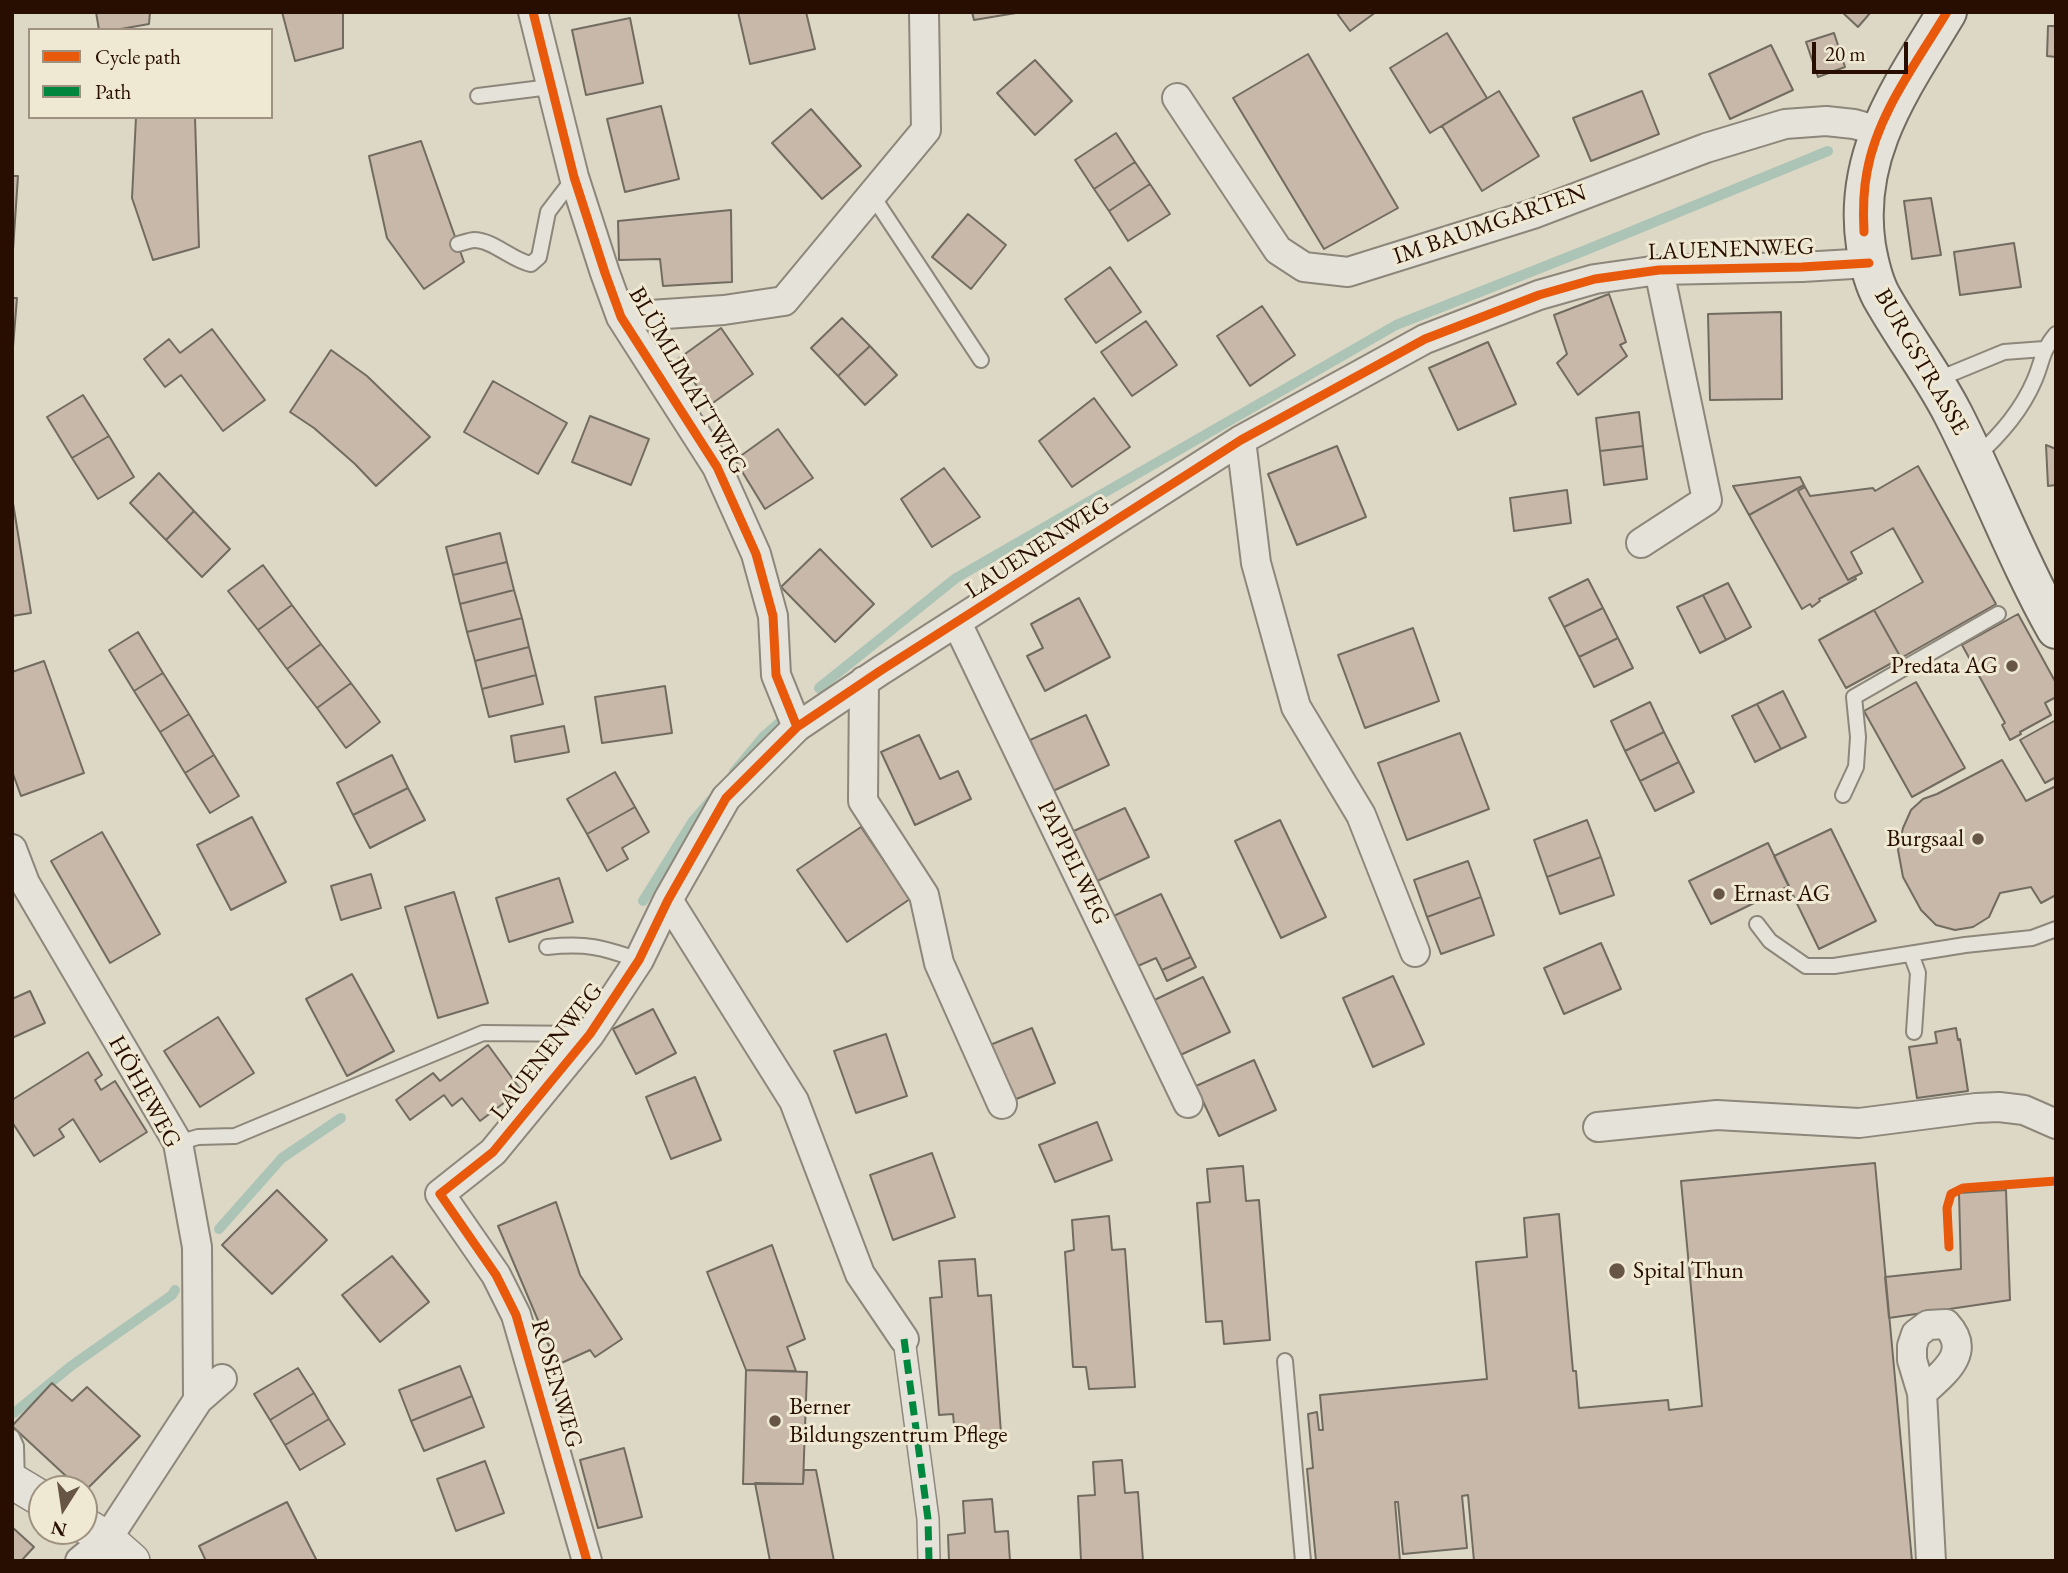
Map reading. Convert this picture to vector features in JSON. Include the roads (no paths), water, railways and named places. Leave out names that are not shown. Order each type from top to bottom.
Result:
[{"type":"main road","name":"BURGSTRASSE","points":[[1947,12],[1898,94],[1880,131],[1867,171],[1863,201],[1869,263],[1881,295],[1936,380],[1976,458],[2056,629]]},
{"type":"street","name":"BLÜMLIMATTWEG","points":[[533,12],[574,177],[621,317],[718,467],[756,554],[773,616],[776,675],[797,727]]},
{"type":"street","points":[[621,317],[724,310],[784,301],[926,130],[924,12]]},
{"type":"street","name":"IM BAUMGARTEN","points":[[1177,98],[1278,250],[1304,267],[1348,272],[1533,214],[1706,148],[1785,124],[1826,121],[1854,124],[1880,131]]},
{"type":"street","name":"LAUENENWEG","points":[[440,1194],[493,1152],[590,1034],[639,960],[668,900],[726,798],[797,727],[864,681],[1241,440],[1425,339],[1539,295],[1595,279],[1659,270],[1869,263]]},
{"type":"street","name":"LAUENENWEG","points":[[1641,543],[1707,500],[1659,270]]},
{"type":"street","points":[[1241,440],[1256,563],[1296,707],[1361,816],[1415,952]]},
{"type":"street","name":"PAPPELWEG","points":[[957,623],[1188,1103]]},
{"type":"street","points":[[864,681],[863,801],[925,895],[939,963],[1002,1104]]},
{"type":"street","name":"HÖHEWEG","points":[[12,849],[25,883],[177,1143],[197,1247],[198,1400]]},
{"type":"street","points":[[668,900],[794,1101],[860,1275],[904,1339],[928,1519],[929,1561]]},
{"type":"street","points":[[1598,1127],[1717,1115],[1859,1124],[1999,1107],[2024,1110],[2056,1124]]},
{"type":"street","name":"ROSENWEG","points":[[440,1194],[496,1275],[516,1315],[587,1561]]},
{"type":"street","points":[[80,1561],[108,1542],[198,1400],[222,1379]]},
{"type":"street","points":[[1922,1393],[1931,1561]]},
{"type":"lane","points":[[478,96],[550,87]]},
{"type":"lane","points":[[458,244],[475,240],[531,264],[539,257],[548,212],[574,177]]},
{"type":"lane","points":[[872,195],[981,360]]},
{"type":"lane","points":[[1976,458],[2002,433],[2024,401],[2036,377],[2044,349],[2056,334]]},
{"type":"lane","points":[[1936,380],[2004,352],[2044,349]]},
{"type":"lane","points":[[1843,795],[1856,767],[1858,737],[1854,697],[1998,614]]},
{"type":"lane","points":[[1757,924],[1770,941],[1806,966],[1834,966],[2032,938],[2056,929]]},
{"type":"lane","points":[[547,947],[579,944],[639,960]]},
{"type":"lane","points":[[1911,954],[1918,973],[1914,1032]]},
{"type":"lane","points":[[177,1143],[198,1137],[235,1136],[483,1034],[590,1034]]},
{"type":"lane","points":[[1285,1360],[1303,1561]]},
{"type":"lane","points":[[12,1437],[24,1488]]},
{"type":"waterway","points":[[819,688],[956,578],[1396,325],[1828,151]]},
{"type":"waterway","points":[[734,772],[764,736],[779,723]]},
{"type":"waterway","points":[[643,901],[693,821],[711,800]]},
{"type":"waterway","points":[[219,1229],[282,1158],[341,1118]]},
{"type":"waterway","points":[[14,1413],[71,1366],[172,1295],[175,1290]]},
{"type":"place","name":"Predata AG","points":[[2012,666]]},
{"type":"place","name":"Burgsaal","points":[[1978,839]]},
{"type":"place","name":"Ernast AG","points":[[1719,894]]},
{"type":"place","name":"Spital Thun","points":[[1617,1271]]},
{"type":"place","name":"Berner Bildungszentrum Pflege","points":[[775,1421]]}]
